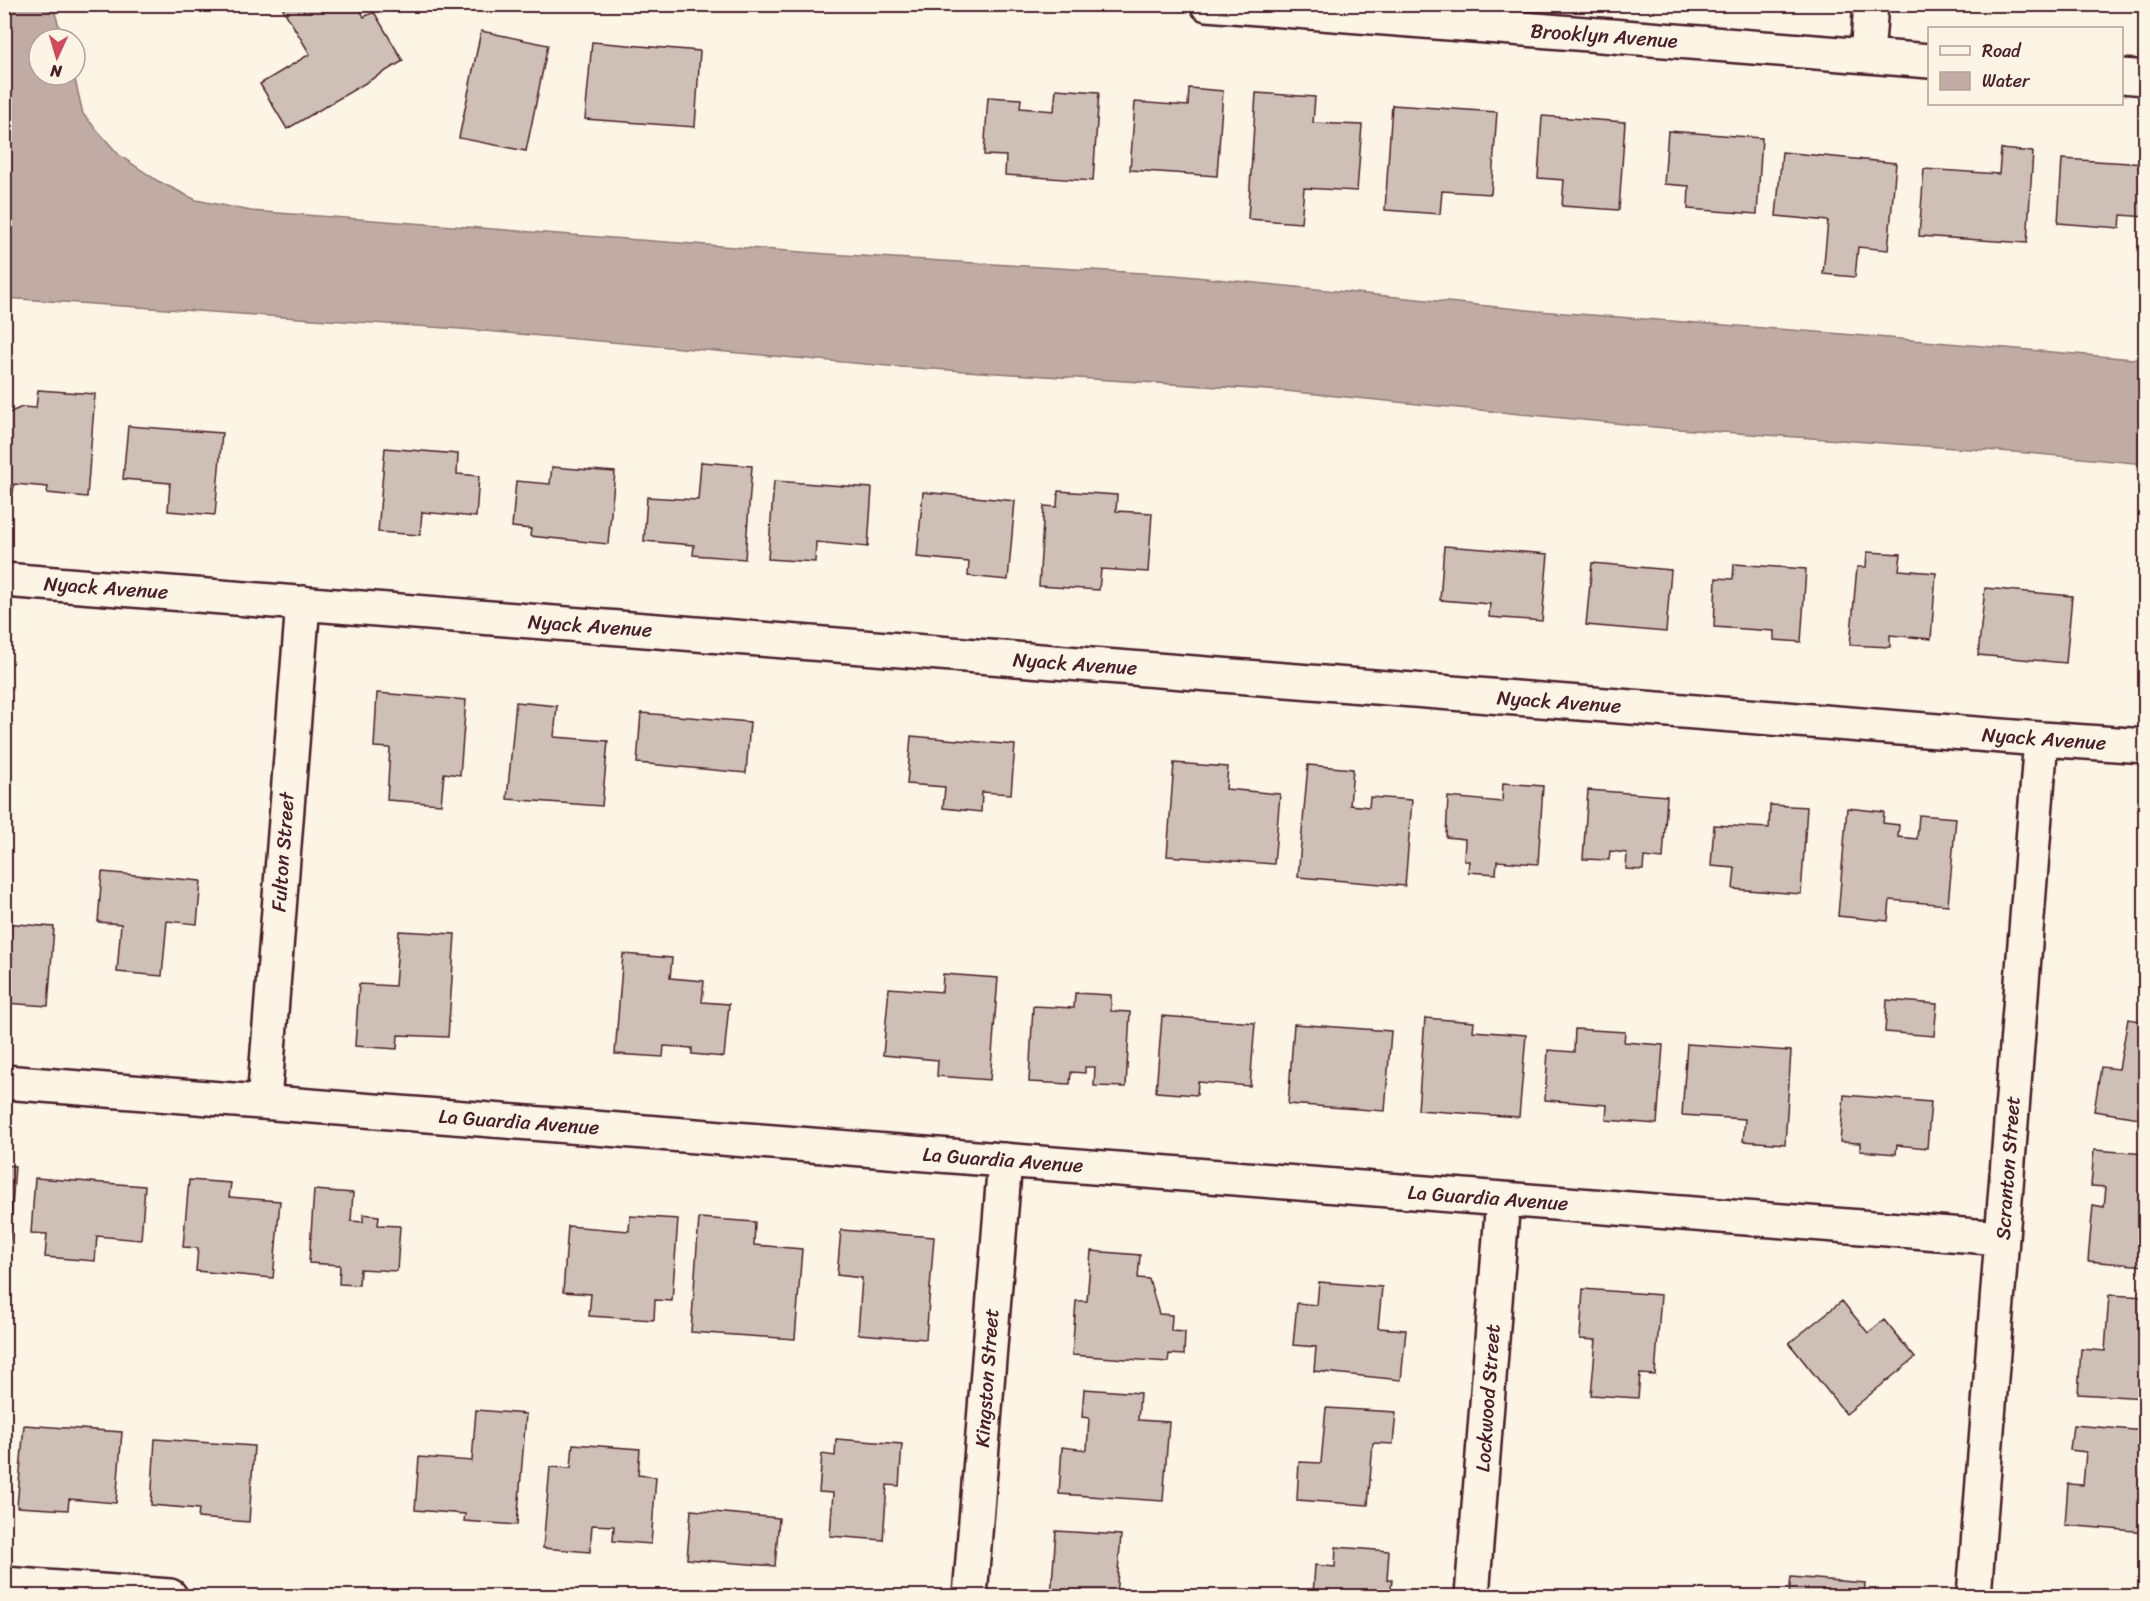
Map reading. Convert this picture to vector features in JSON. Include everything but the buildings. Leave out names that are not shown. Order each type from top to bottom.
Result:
[{"type":"street","name":"Brooklyn Avenue","points":[[1207,4],[1369,11],[1928,61]]},
{"type":"street","points":[[1867,56],[1871,4]]},
{"type":"street","points":[[2123,76],[2145,78]]},
{"type":"street","name":"Nyack Avenue","points":[[4,580],[2145,746]]},
{"type":"street","name":"Fulton Street","points":[[264,1102],[303,603]]},
{"type":"street","name":"Scranton Street","points":[[1974,1596],[2041,739]]},
{"type":"street","name":"La Guardia Avenue","points":[[4,1082],[2002,1238]]},
{"type":"street","name":"Kingston Street","points":[[970,1596],[1005,1160]]},
{"type":"street","name":"Lockwood Street","points":[[1472,1596],[1503,1199]]},
{"type":"street","points":[[4,1584],[170,1596]]},
{"type":"water","points":[[4,5],[56,5],[55,13],[59,27],[27,27],[27,87],[77,87],[83,114],[119,155],[158,181],[196,200],[251,211],[828,254],[1175,275],[1538,311],[2145,360],[2145,464],[2027,453],[1665,428],[1285,391],[900,367],[461,329],[5,298]]}]
